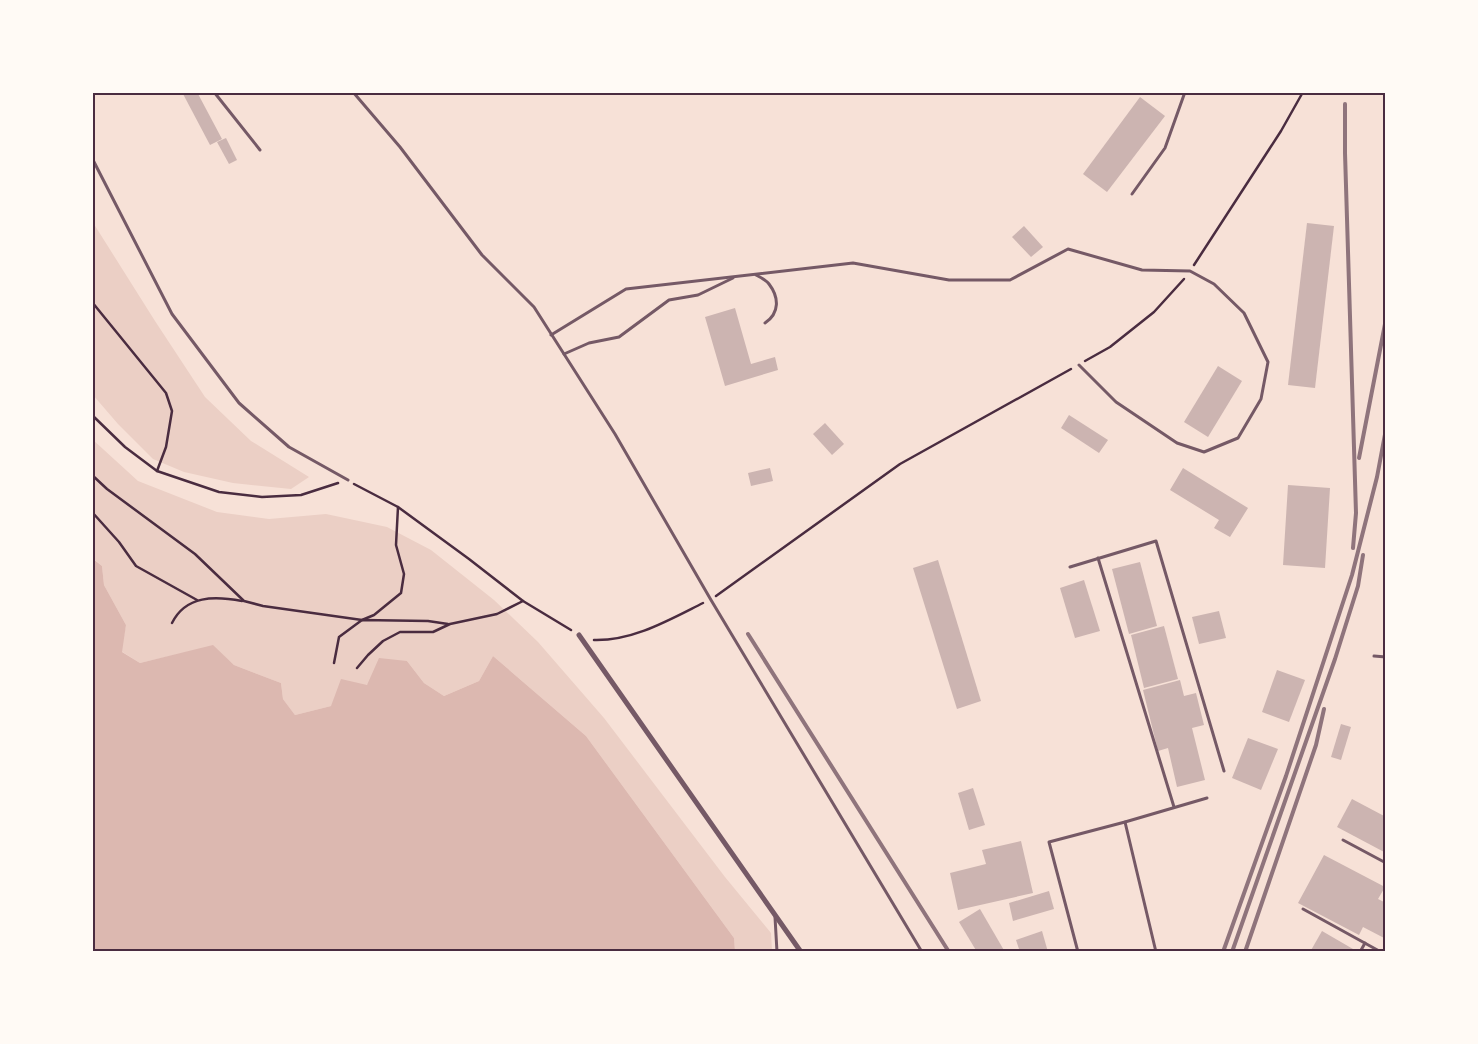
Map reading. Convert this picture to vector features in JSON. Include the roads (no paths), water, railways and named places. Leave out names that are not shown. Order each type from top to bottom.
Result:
[{"type":"street","points":[[579,635],[801,952]]},
{"type":"lane","points":[[214,92],[260,150]]},
{"type":"lane","points":[[353,92],[400,146],[482,255],[534,307],[615,434],[711,600],[922,952]]},
{"type":"lane","points":[[1132,194],[1164,148],[1185,92]]},
{"type":"lane","points":[[92,158],[172,314],[238,403],[289,447],[348,480]]},
{"type":"lane","points":[[551,334],[626,289],[853,263],[949,280],[1010,280],[1068,250],[1142,270],[1190,271],[1214,284],[1244,313],[1268,362],[1261,399],[1238,438],[1204,452],[1177,443],[1116,402],[1079,365]]},
{"type":"lane","points":[[755,274],[768,282],[775,295],[776,308],[773,318],[765,323]]},
{"type":"lane","points":[[564,354],[589,343],[619,337],[669,300],[698,295],[736,276]]},
{"type":"lane","points":[[1070,566],[1156,540],[1224,771]]},
{"type":"lane","points":[[1098,558],[1174,807]]},
{"type":"lane","points":[[1374,656],[1386,657]]},
{"type":"lane","points":[[1078,952],[1049,842],[1206,798]]},
{"type":"lane","points":[[1125,822],[1156,952]]},
{"type":"lane","points":[[1343,840],[1386,863]]},
{"type":"lane","points":[[1303,909],[1381,952]]},
{"type":"lane","points":[[775,914],[777,952]]},
{"type":"lane","points":[[1360,952],[1365,943]]},
{"type":"railway","points":[[1345,104],[1356,513],[1353,548]]},
{"type":"railway","points":[[1359,458],[1386,319]]},
{"type":"railway","points":[[1223,952],[1286,776],[1352,575],[1377,477],[1386,429]]},
{"type":"railway","points":[[1232,952],[1335,659],[1358,586],[1363,555]]},
{"type":"railway","points":[[748,634],[949,952]]},
{"type":"railway","points":[[1245,952],[1316,745],[1324,709]]}]
